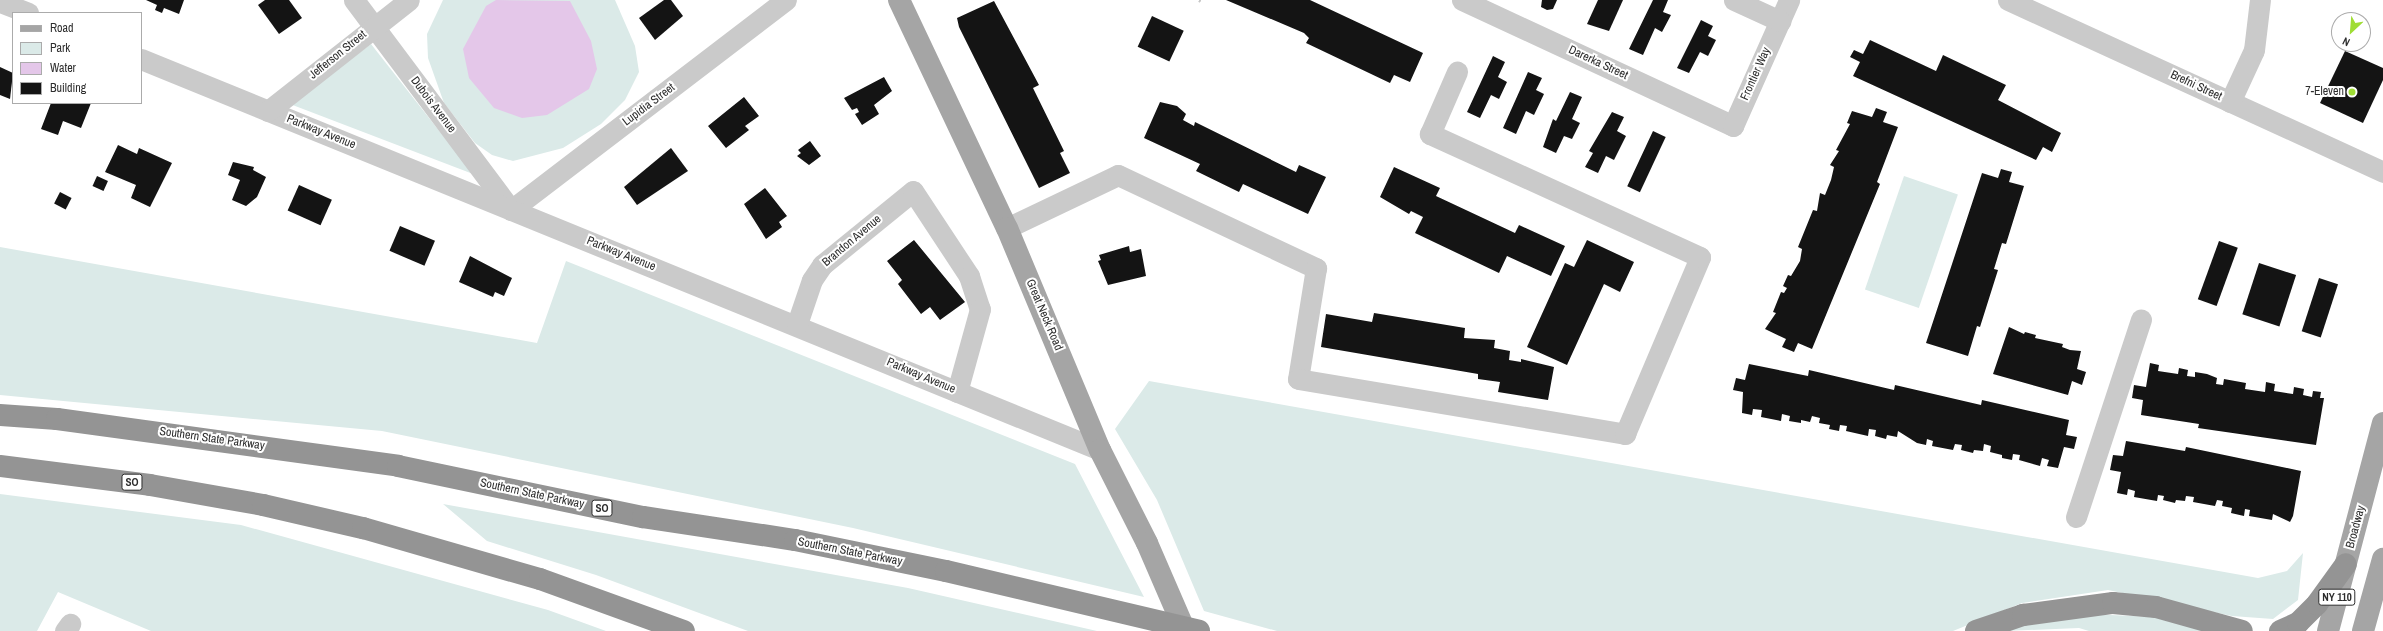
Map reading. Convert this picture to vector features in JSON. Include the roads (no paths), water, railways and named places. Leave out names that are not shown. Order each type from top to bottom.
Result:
[{"type":"highway","name":"Southern State Parkway","points":[[0,415],[97,424],[398,466],[643,516],[795,540],[946,571],[1199,631]]},
{"type":"highway","name":"SO","points":[[0,466],[150,485],[263,505],[362,528],[540,579],[684,631]]},
{"type":"highway","points":[[2280,631],[2298,623],[2317,604],[2346,564]]},
{"type":"highway","points":[[1976,631],[2023,614],[2113,603],[2156,607],[2242,631]]},
{"type":"main road","name":"Great Neck Road","points":[[899,0],[1007,228],[1100,450],[1147,543],[1185,631]]},
{"type":"main road","name":"Broadway","points":[[2328,631],[2383,423]]},
{"type":"main road","name":"NY 110","points":[[2363,631],[2383,559]]},
{"type":"street","name":"Dubois Avenue","points":[[354,0],[511,210]]},
{"type":"street","name":"Jefferson Street","points":[[268,111],[408,0]]},
{"type":"street","name":"Lupidia Street","points":[[511,210],[786,0]]},
{"type":"street","name":"Darerka Street","points":[[1462,0],[1733,126]]},
{"type":"street","points":[[1734,0],[1780,21]]},
{"type":"street","name":"Frontier Way","points":[[1733,126],[1789,0]]},
{"type":"street","name":"Brefni Street","points":[[2008,0],[2383,172]]},
{"type":"street","points":[[2230,102],[2254,50],[2260,0]]},
{"type":"street","points":[[0,2],[30,8]]},
{"type":"street","name":"Parkway Avenue","points":[[142,59],[511,210],[797,324],[957,392],[1100,450]]},
{"type":"street","points":[[1007,228],[1118,175],[1316,268],[1298,379],[1625,434],[1700,257],[1430,134],[1457,72]]},
{"type":"street","name":"Brandon Avenue","points":[[797,324],[812,280],[822,265],[913,191],[969,276],[980,309],[957,392]]},
{"type":"street","points":[[2076,517],[2141,319]]},
{"type":"water","points":[[496,0],[570,1],[591,41],[597,69],[589,89],[547,115],[522,118],[494,108],[469,78],[463,49],[486,6]]},
{"type":"place","name":"7-Eleven","points":[[2352,92]]}]
